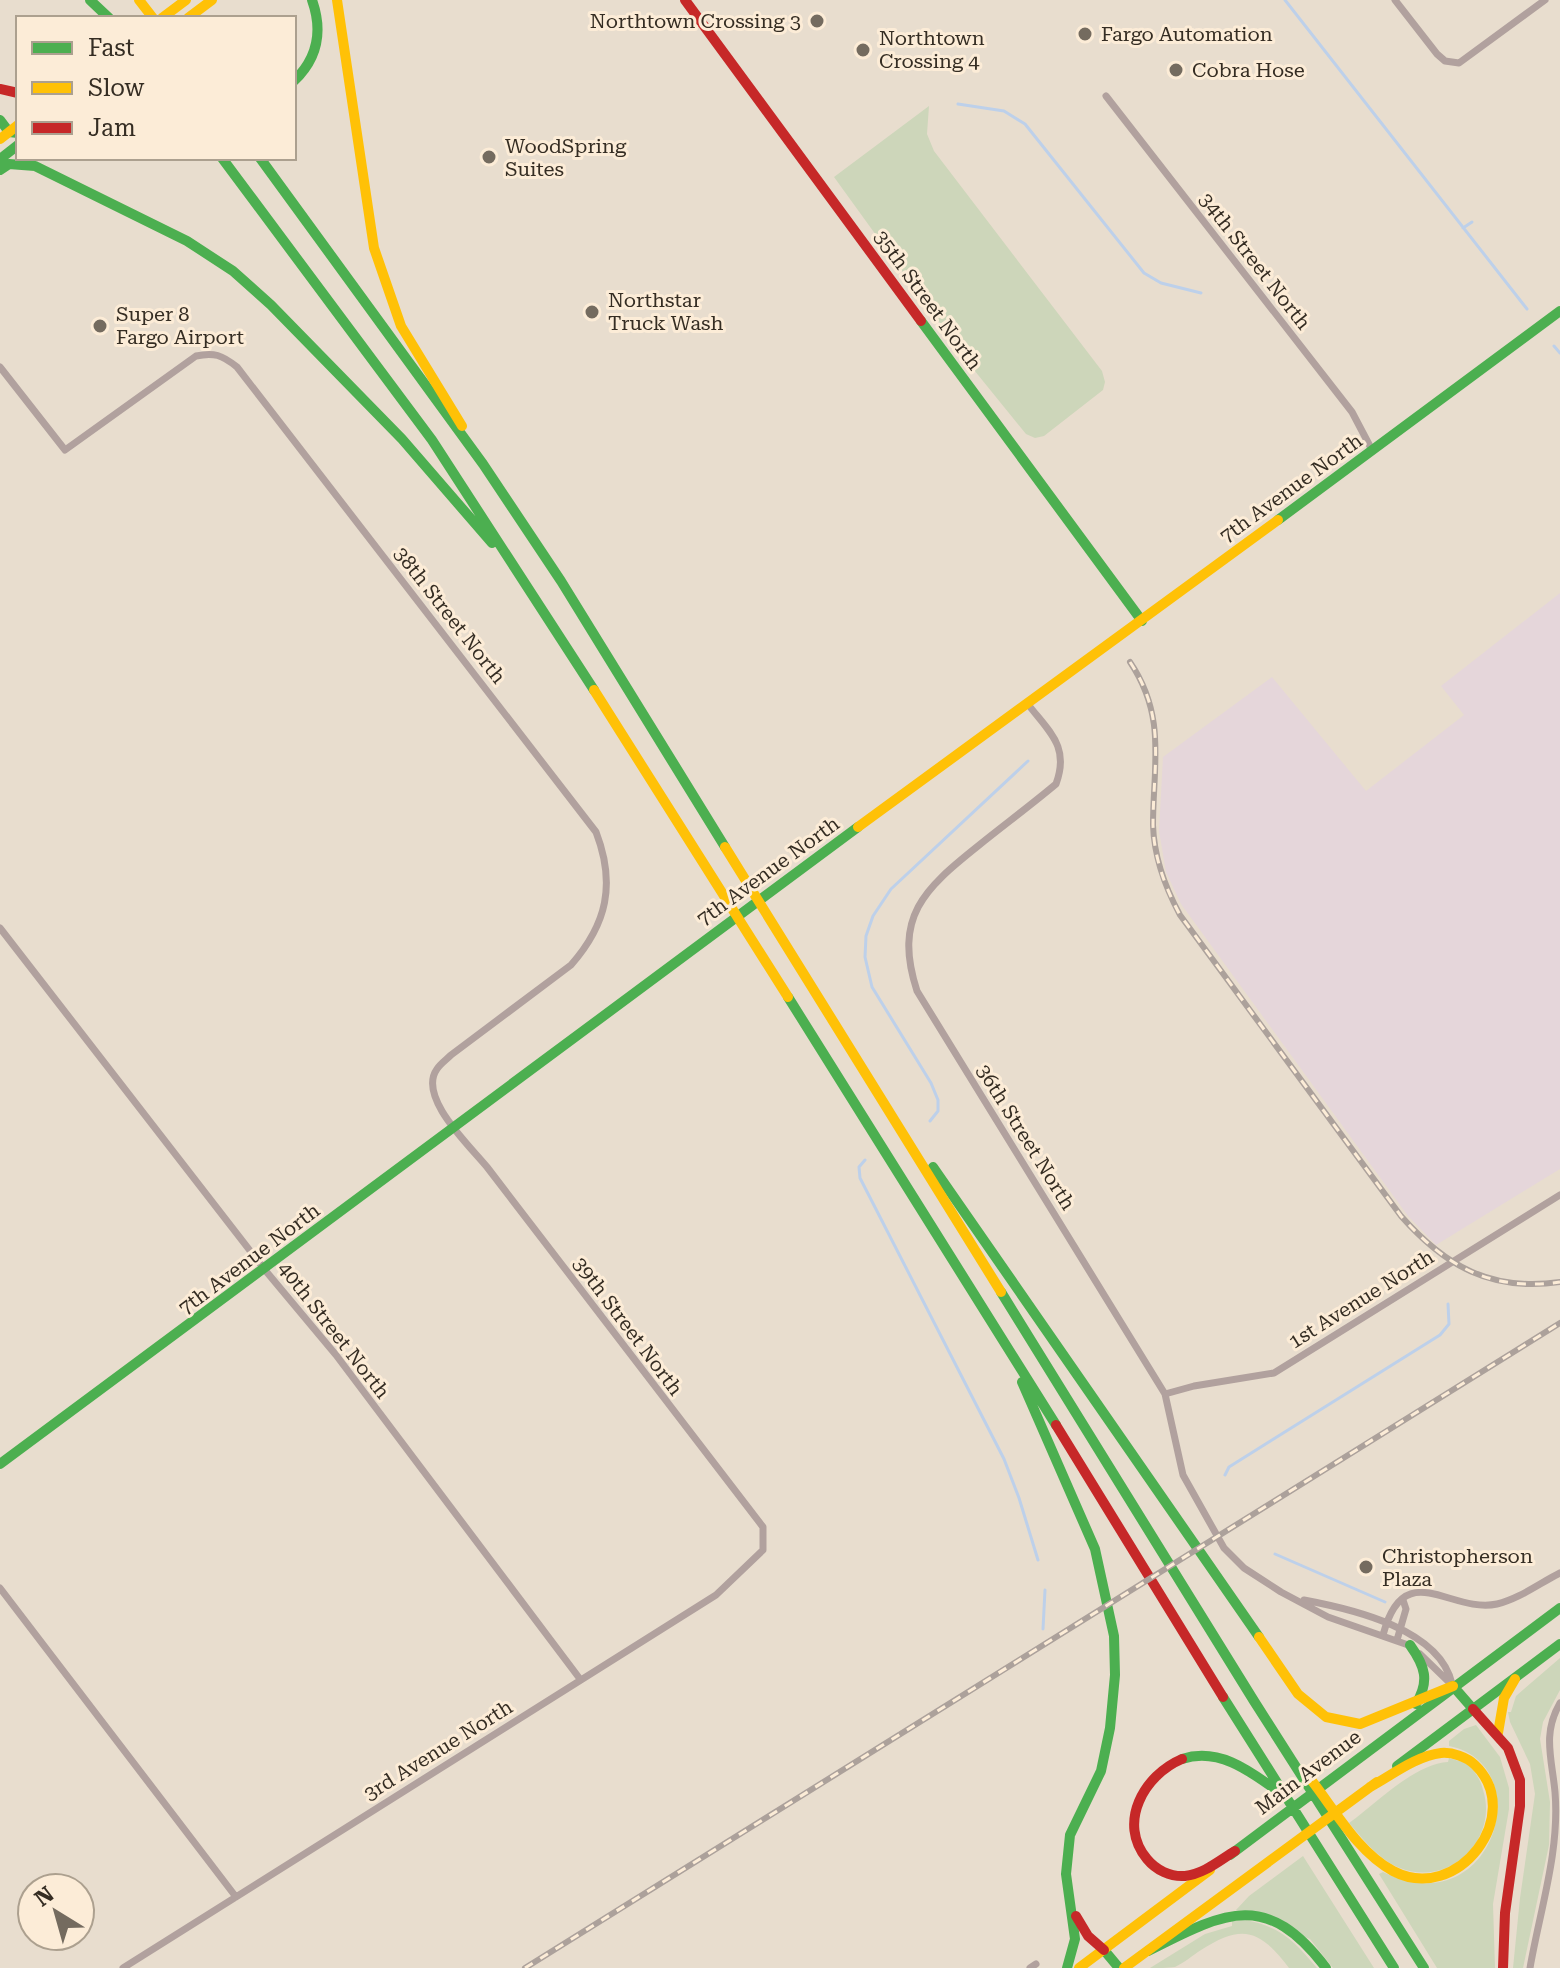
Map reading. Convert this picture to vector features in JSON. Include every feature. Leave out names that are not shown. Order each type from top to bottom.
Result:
[{"type":"main road","points":[[90,0],[107,16]]},
{"type":"main road","points":[[103,0],[115,16]]},
{"type":"main road","points":[[139,0],[151,16]]},
{"type":"main road","points":[[165,16],[186,0]]},
{"type":"main road","points":[[192,15],[212,0]]},
{"type":"main road","points":[[296,79],[307,69],[318,44],[318,18],[312,0]]},
{"type":"main road","points":[[334,0],[342,26],[374,248],[386,287],[415,353],[454,412],[483,464]]},
{"type":"main road","name":"35th Street North","points":[[685,0],[1142,621]]},
{"type":"main road","points":[[0,120],[11,132]]},
{"type":"main road","points":[[0,159],[16,147]]},
{"type":"main road","points":[[223,160],[432,440],[536,597],[1394,1968]]},
{"type":"main road","points":[[261,160],[483,464],[561,581],[1272,1730],[1424,1968]]},
{"type":"main road","points":[[0,170],[9,164],[35,166],[175,234],[233,271],[271,305],[402,439],[446,487],[536,597]]},
{"type":"main road","name":"7th Avenue North","points":[[0,1464],[265,1270],[452,1126],[786,879],[1142,621],[1560,311]]},
{"type":"main road","points":[[887,1107],[944,1182],[1298,1694],[1326,1717],[1360,1724],[1453,1686],[1488,1728],[1498,1733],[1518,1768],[1521,1791],[1505,1916],[1503,1968]]},
{"type":"main road","points":[[1005,1342],[1095,1549],[1114,1636],[1115,1675],[1110,1728],[1101,1771],[1070,1835],[1066,1874],[1075,1939],[1067,1968]]},
{"type":"main road","name":"Main Avenue","points":[[1079,1968],[1560,1608]]},
{"type":"main road","points":[[1072,1905],[1088,1936],[1122,1968],[1560,1644]]},
{"type":"main road","points":[[1402,1724],[1420,1699],[1427,1682],[1427,1668],[1410,1645]]},
{"type":"main road","points":[[1498,1733],[1504,1698],[1515,1679]]},
{"type":"main road","points":[[1272,1730],[1370,1853],[1403,1875],[1418,1880],[1455,1872],[1473,1858],[1487,1837],[1494,1809],[1490,1793],[1485,1778],[1476,1766],[1464,1758],[1447,1753],[1435,1754],[1370,1787]]},
{"type":"main road","points":[[1235,1851],[1203,1871],[1186,1876],[1169,1874],[1155,1867],[1136,1844],[1134,1828],[1134,1814],[1146,1784],[1168,1765],[1197,1755],[1209,1755],[1253,1773],[1283,1795]]},
{"type":"main road","points":[[1148,1951],[1225,1916],[1256,1916],[1292,1929],[1326,1968]]},
{"type":"street","points":[[1395,0],[1437,54],[1449,62],[1459,63],[1545,0]]},
{"type":"street","name":"34th Street North","points":[[1106,96],[1352,412],[1372,450]]},
{"type":"street","name":"38th Street North","points":[[0,367],[65,450],[196,356],[212,352],[225,358],[245,378],[596,832],[609,880],[595,929],[583,952],[571,965],[451,1055],[436,1070],[433,1083],[436,1102],[452,1126]]},
{"type":"street","name":"36th Street North","points":[[1027,703],[1062,753],[1062,768],[1056,784],[941,876],[924,894],[909,935],[907,952],[917,991],[1165,1394],[1183,1475],[1224,1548],[1244,1568],[1328,1617],[1410,1645],[1453,1686]]},
{"type":"street","name":"40th Street North","points":[[0,928],[265,1270],[336,1355],[580,1679]]},
{"type":"street","name":"39th Street North","points":[[452,1126],[487,1167],[763,1527],[763,1550]]},
{"type":"street","name":"1st Avenue North","points":[[1165,1394],[1274,1373],[1560,1195]]},
{"type":"street","name":"3rd Avenue North","points":[[123,1968],[716,1595],[763,1550]]},
{"type":"street","points":[[1383,1635],[1394,1606],[1413,1594],[1429,1591],[1477,1605],[1498,1604],[1560,1573]]},
{"type":"street","points":[[0,1588],[236,1897]]},
{"type":"street","name":"36th Street North","points":[[1296,1599],[1331,1605],[1400,1629],[1424,1641],[1449,1672],[1453,1686]]},
{"type":"street","points":[[1397,1640],[1406,1609],[1403,1600]]},
{"type":"street","points":[[1530,1968],[1556,1835],[1555,1791],[1547,1740],[1549,1727],[1560,1703]]},
{"type":"shaded area","points":[[1560,593],[1560,1169],[1436,1245],[1408,1216],[1181,904],[1166,872],[1159,831],[1163,757],[1272,677],[1366,791],[1464,715],[1441,686]]},
{"type":"green space","points":[[929,106],[927,134],[934,151],[1102,371],[1105,382],[1103,390],[1044,436],[1035,438],[1026,434],[970,365],[834,177]]},
{"type":"green space","points":[[1560,1658],[1560,1690],[1543,1722],[1540,1739],[1550,1802],[1549,1845],[1523,1968],[1513,1968],[1535,1794],[1530,1764],[1508,1712],[1511,1712],[1516,1696]]},
{"type":"green space","points":[[1476,1725],[1500,1757],[1509,1788],[1509,1809],[1493,1904],[1495,1968],[1437,1968],[1379,1874],[1383,1872],[1421,1883],[1453,1878],[1477,1861],[1492,1836],[1497,1808],[1493,1781],[1477,1759],[1449,1746],[1449,1741],[1464,1729]]},
{"type":"green space","points":[[1449,1758],[1470,1766],[1477,1776],[1486,1808],[1484,1826],[1466,1855],[1452,1865],[1436,1871],[1418,1872],[1400,1868],[1385,1860],[1349,1823],[1409,1777],[1435,1764],[1448,1762]]},
{"type":"green space","points":[[1303,1856],[1374,1968],[1333,1968],[1310,1939],[1236,1910],[1249,1896]]},
{"type":"green space","points":[[1246,1920],[1286,1936],[1317,1968],[1289,1968],[1259,1938],[1240,1934],[1216,1941],[1175,1967],[1150,1968],[1205,1934],[1232,1926],[1232,1921]]},
{"type":"waterway","points":[[1285,0],[1527,309]]},
{"type":"waterway","points":[[958,104],[1004,111],[1025,124],[1144,273],[1161,283],[1201,293]]},
{"type":"waterway","points":[[1463,228],[1472,222]]},
{"type":"waterway","points":[[1554,346],[1560,353]]},
{"type":"waterway","points":[[930,1121],[938,1111],[938,1100],[931,1083],[872,987],[865,957],[866,936],[873,916],[891,889],[1028,761]]},
{"type":"waterway","points":[[865,1160],[859,1167],[860,1178],[1004,1459],[1038,1560]]},
{"type":"waterway","points":[[1225,1475],[1229,1467],[1440,1335],[1449,1324],[1448,1304]]},
{"type":"waterway","points":[[1275,1554],[1385,1602]]},
{"type":"waterway","points":[[1043,1629],[1045,1590]]},
{"type":"railway","points":[[1130,662],[1142,682],[1154,722],[1154,837],[1161,872],[1180,915],[1401,1216],[1418,1234],[1452,1261],[1491,1279],[1512,1283],[1560,1282]]},
{"type":"railway","points":[[525,1968],[1560,1323]]},
{"type":"traffic: fast","points":[[90,0],[107,16]]},
{"type":"traffic: fast","points":[[296,79],[308,63],[316,44],[317,22],[312,0]]},
{"type":"traffic: fast","points":[[0,120],[9,132],[16,133]]},
{"type":"traffic: fast","points":[[0,159],[16,147]]},
{"type":"traffic: fast","points":[[223,160],[432,440],[594,690]]},
{"type":"traffic: fast","points":[[261,160],[483,464],[561,581],[725,847]]},
{"type":"traffic: fast","points":[[0,170],[9,164],[35,166],[187,241],[233,271],[271,305],[402,439],[492,543]]},
{"type":"traffic: fast","points":[[1278,520],[1560,311]]},
{"type":"traffic: fast","points":[[921,321],[1142,621]]},
{"type":"traffic: fast","points":[[0,1464],[858,827]]},
{"type":"traffic: fast","points":[[788,997],[1056,1425]]},
{"type":"traffic: fast","points":[[933,1167],[1259,1637]]},
{"type":"traffic: fast","points":[[1001,1292],[1254,1701],[1424,1968]]},
{"type":"traffic: fast","points":[[1022,1382],[1095,1549],[1114,1636],[1115,1675],[1110,1728],[1101,1771],[1070,1835],[1066,1874],[1075,1939],[1067,1968]]},
{"type":"traffic: fast","points":[[1230,1855],[1560,1608]]},
{"type":"traffic: fast","points":[[1397,1766],[1560,1644]]},
{"type":"traffic: fast","points":[[1410,1645],[1424,1674],[1423,1688],[1416,1704]]},
{"type":"traffic: fast","points":[[1453,1686],[1473,1709]]},
{"type":"traffic: fast","points":[[1223,1697],[1394,1968]]},
{"type":"traffic: fast","points":[[1182,1759],[1209,1756],[1234,1763],[1279,1792]]},
{"type":"traffic: fast","points":[[1148,1951],[1200,1926],[1243,1915],[1264,1918],[1284,1927],[1304,1943],[1326,1968]]},
{"type":"traffic: fast","points":[[1104,1950],[1119,1968]]},
{"type":"traffic: slow","points":[[139,0],[151,16]]},
{"type":"traffic: slow","points":[[165,16],[186,0]]},
{"type":"traffic: slow","points":[[191,16],[212,0]]},
{"type":"traffic: slow","points":[[337,0],[374,248],[401,326],[462,426]]},
{"type":"traffic: slow","points":[[0,139],[16,127]]},
{"type":"traffic: slow","points":[[858,827],[1278,520]]},
{"type":"traffic: slow","points":[[594,690],[788,997]]},
{"type":"traffic: slow","points":[[725,847],[1001,1292]]},
{"type":"traffic: slow","points":[[1259,1637],[1298,1694],[1326,1717],[1360,1724],[1453,1686]]},
{"type":"traffic: slow","points":[[1498,1733],[1504,1698],[1515,1679]]},
{"type":"traffic: slow","points":[[1312,1781],[1369,1853],[1393,1871],[1417,1878],[1440,1876],[1461,1865],[1478,1849],[1489,1829],[1493,1807],[1489,1785],[1475,1765],[1459,1756],[1441,1753],[1422,1758],[1370,1787]]},
{"type":"traffic: slow","points":[[1124,1968],[1377,1782]]},
{"type":"traffic: slow","points":[[1079,1968],[1210,1870]]},
{"type":"traffic: jam","points":[[685,0],[921,321]]},
{"type":"traffic: jam","points":[[0,89],[16,93]]},
{"type":"traffic: jam","points":[[1056,1425],[1223,1697]]},
{"type":"traffic: jam","points":[[1473,1709],[1508,1748],[1520,1780],[1520,1806],[1505,1913],[1503,1968]]},
{"type":"traffic: jam","points":[[1182,1759],[1168,1766],[1146,1788],[1135,1816],[1134,1830],[1138,1845],[1155,1866],[1179,1876],[1199,1873],[1235,1851]]},
{"type":"traffic: jam","points":[[1076,1916],[1088,1936],[1104,1950]]},
{"type":"place","name":"Northtown Crossing 3","points":[[817,21]]},
{"type":"place","name":"Fargo Automation","points":[[1085,34]]},
{"type":"place","name":"Northtown Crossing 4","points":[[863,50]]},
{"type":"place","name":"Cobra Hose","points":[[1176,70]]},
{"type":"place","name":"WoodSpring Suites","points":[[489,157]]},
{"type":"place","name":"Northstar Truck Wash","points":[[592,312]]},
{"type":"place","name":"Super 8 Fargo Airport","points":[[100,326]]},
{"type":"place","name":"Christopherson Plaza","points":[[1366,1567]]}]
